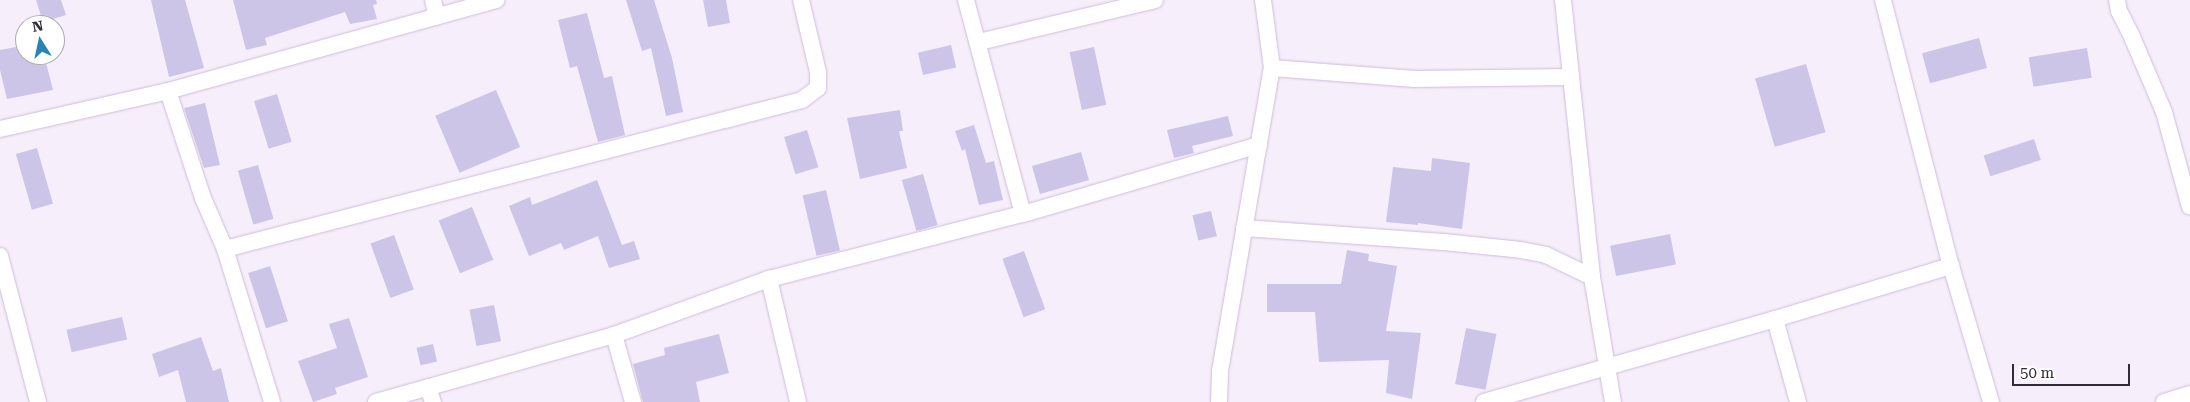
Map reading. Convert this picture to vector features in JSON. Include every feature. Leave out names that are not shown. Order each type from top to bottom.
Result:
[{"type":"street","points":[[433,0],[437,16]]},
{"type":"street","points":[[0,129],[168,91],[497,0]]},
{"type":"street","points":[[225,249],[802,100],[818,88],[818,72],[801,0]]},
{"type":"street","points":[[966,0],[979,42],[1023,214]]},
{"type":"street","points":[[979,42],[1155,0]]},
{"type":"street","points":[[1219,402],[1220,371],[1272,68],[1263,0]]},
{"type":"street","points":[[1563,0],[1592,277],[1613,402]]},
{"type":"street","points":[[1883,0],[1951,266],[1991,402]]},
{"type":"street","points":[[2117,0],[2119,11],[2132,36],[2164,112],[2190,207]]},
{"type":"street","points":[[1272,68],[1415,79],[1504,76],[1571,77]]},
{"type":"street","points":[[168,91],[203,198],[225,249],[272,402]]},
{"type":"street","points":[[376,402],[430,395],[614,335],[769,279],[1023,214],[1260,144]]},
{"type":"street","points":[[1244,228],[1444,242],[1521,250],[1546,255],[1592,277]]},
{"type":"street","points":[[0,256],[38,402]]},
{"type":"street","points":[[1484,402],[1775,319],[1951,266]]},
{"type":"street","points":[[769,279],[798,402]]},
{"type":"street","points":[[1775,319],[1798,402]]},
{"type":"street","points":[[614,335],[633,402]]},
{"type":"street","points":[[2164,402],[2190,394]]},
{"type":"building","points":[[36,0],[61,0],[66,15],[65,15],[41,15]]},
{"type":"building","points":[[151,0],[185,0],[204,68],[169,77]]},
{"type":"building","points":[[233,0],[376,0],[377,4],[373,5],[377,19],[350,24],[345,12],[265,38],[267,45],[246,50]]},
{"type":"building","points":[[626,0],[654,0],[672,58],[683,112],[666,116],[651,48],[642,51]]},
{"type":"building","points":[[703,0],[726,0],[730,23],[708,27]]},
{"type":"building","points":[[587,13],[604,78],[612,76],[625,135],[598,142],[577,66],[570,68],[558,20]]},
{"type":"building","points":[[1979,38],[1987,68],[1930,83],[1922,53]]},
{"type":"building","points":[[951,45],[956,67],[923,75],[918,53]]},
{"type":"building","points":[[15,47],[15,65],[47,65],[53,90],[7,99],[0,70],[0,50]]},
{"type":"building","points":[[1094,47],[1106,105],[1082,110],[1070,52]]},
{"type":"building","points":[[2087,48],[2092,78],[2033,87],[2029,57]]},
{"type":"building","points":[[1806,64],[1826,132],[1775,147],[1755,79]]},
{"type":"building","points":[[496,90],[520,147],[459,173],[435,116]]},
{"type":"building","points":[[277,94],[292,142],[269,149],[254,101]]},
{"type":"building","points":[[205,103],[220,165],[204,168],[184,108]]},
{"type":"building","points":[[900,110],[903,131],[899,131],[907,168],[860,179],[847,118]]},
{"type":"building","points":[[1228,116],[1233,136],[1192,146],[1194,153],[1174,158],[1167,130]]},
{"type":"building","points":[[974,125],[986,163],[994,161],[1003,200],[979,205],[965,149],[962,151],[955,131]]},
{"type":"building","points":[[807,130],[818,167],[795,174],[784,137]]},
{"type":"building","points":[[2034,139],[2041,160],[1990,176],[1984,155]]},
{"type":"building","points":[[37,148],[53,204],[32,210],[16,154]]},
{"type":"building","points":[[1081,152],[1089,180],[1040,194],[1032,166]]},
{"type":"building","points":[[1432,158],[1470,163],[1462,229],[1418,223],[1418,225],[1386,222],[1393,167],[1431,171]]},
{"type":"building","points":[[258,165],[273,219],[253,225],[238,171]]},
{"type":"building","points":[[923,174],[938,225],[916,231],[902,180]]},
{"type":"building","points":[[597,180],[622,245],[634,241],[640,259],[609,268],[598,236],[564,250],[561,243],[529,256],[509,206],[530,197],[532,205]]},
{"type":"building","points":[[826,190],[840,250],[817,256],[803,195]]},
{"type":"building","points":[[472,207],[493,260],[460,273],[439,220]]},
{"type":"building","points":[[1211,211],[1217,236],[1198,241],[1192,215]]},
{"type":"building","points":[[1670,234],[1676,264],[1616,276],[1610,246]]},
{"type":"building","points":[[394,235],[414,290],[390,298],[371,244]]},
{"type":"building","points":[[1347,250],[1369,254],[1368,261],[1397,266],[1386,331],[1421,333],[1412,399],[1386,393],[1389,360],[1319,362],[1315,312],[1267,312],[1267,284],[1341,284]]},
{"type":"building","points":[[1024,251],[1045,309],[1024,317],[1002,259]]},
{"type":"building","points":[[270,266],[288,321],[266,328],[248,273]]},
{"type":"building","points":[[494,305],[501,341],[477,346],[469,310]]},
{"type":"building","points":[[122,317],[127,339],[72,352],[66,330]]},
{"type":"building","points":[[349,318],[368,377],[335,388],[337,394],[313,402],[298,361],[337,348],[329,324]]},
{"type":"building","points":[[1466,328],[1496,334],[1486,390],[1455,384]]},
{"type":"building","points":[[719,334],[729,373],[696,382],[700,402],[643,402],[633,364],[665,355],[664,348]]},
{"type":"building","points":[[201,337],[213,371],[221,368],[229,402],[186,402],[178,370],[159,377],[152,354]]},
{"type":"building","points":[[433,344],[437,362],[420,365],[416,348]]}]
